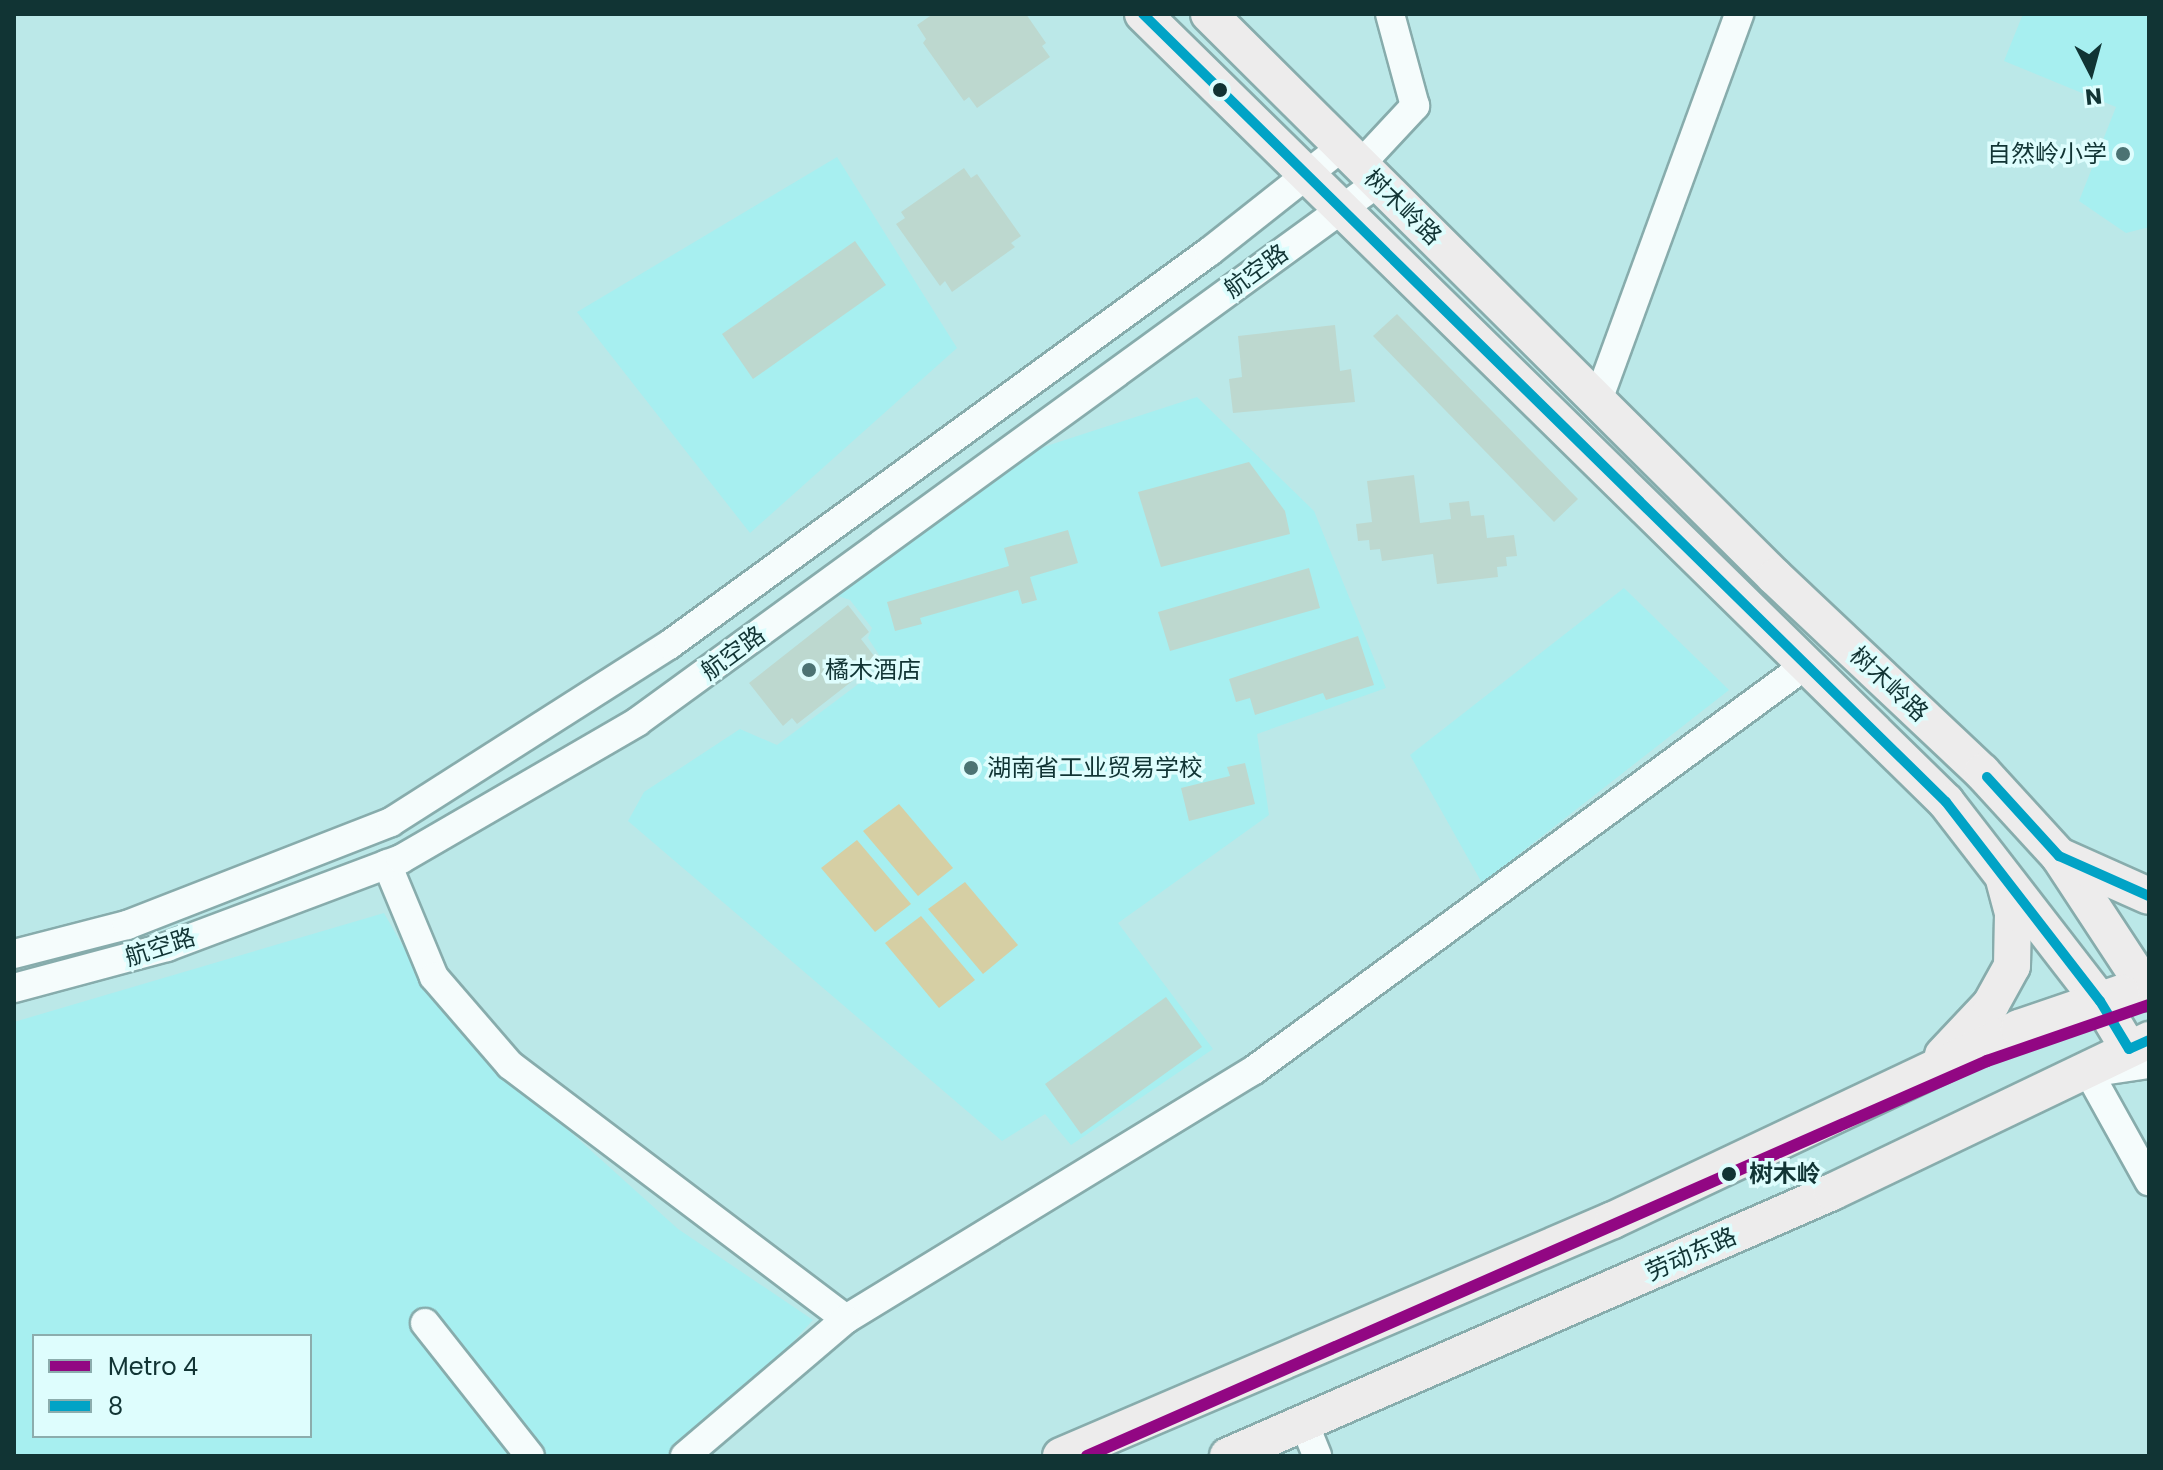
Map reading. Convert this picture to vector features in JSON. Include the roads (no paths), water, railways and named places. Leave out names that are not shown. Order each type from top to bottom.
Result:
[{"type":"main road","name":"树木岭路","points":[[1143,14],[1803,667],[1946,802],[2142,1051]]},
{"type":"main road","name":"树木岭路","points":[[1209,14],[1598,400],[1982,772],[2059,856],[2147,987]]},
{"type":"main road","points":[[2059,856],[2149,896]]},
{"type":"main road","points":[[1928,1071],[1991,1004],[2012,966],[2013,913],[2002,871]]},
{"type":"main road","points":[[1061,1456],[1613,1220],[2019,1028],[2147,987]]},
{"type":"main road","name":"劳动东路","points":[[1228,1456],[1832,1192],[2142,1051]]},
{"type":"street","points":[[1360,164],[1415,106],[1390,14]]},
{"type":"street","points":[[1598,400],[1739,14]]},
{"type":"street","name":"航空路","points":[[20,952],[127,925],[391,822],[669,645],[1197,261],[1304,175],[1360,164]]},
{"type":"street","name":"航空路","points":[[14,988],[47,982],[167,947],[394,862],[637,722],[1339,211],[1360,164]]},
{"type":"street","points":[[685,1456],[846,1319],[1254,1070],[1803,667]]},
{"type":"street","points":[[391,822],[394,862],[434,977],[510,1065],[846,1319]]},
{"type":"street","points":[[20,952],[47,982]]},
{"type":"street","points":[[2089,1073],[2149,1181]]},
{"type":"street","points":[[425,1323],[530,1456]]},
{"type":"street","points":[[1304,1423],[1317,1456]]},
{"type":"metro line","name":"4","points":[[1087,1456],[1987,1061],[2149,1005]]},
{"type":"place","name":"自然岭小学","points":[[2123,154]]},
{"type":"place","name":"橘木酒店","points":[[809,670]]},
{"type":"place","name":"湖南省工业贸易学校","points":[[971,768]]},
{"type":"place","name":"树木岭","points":[[1729,1174]]}]
